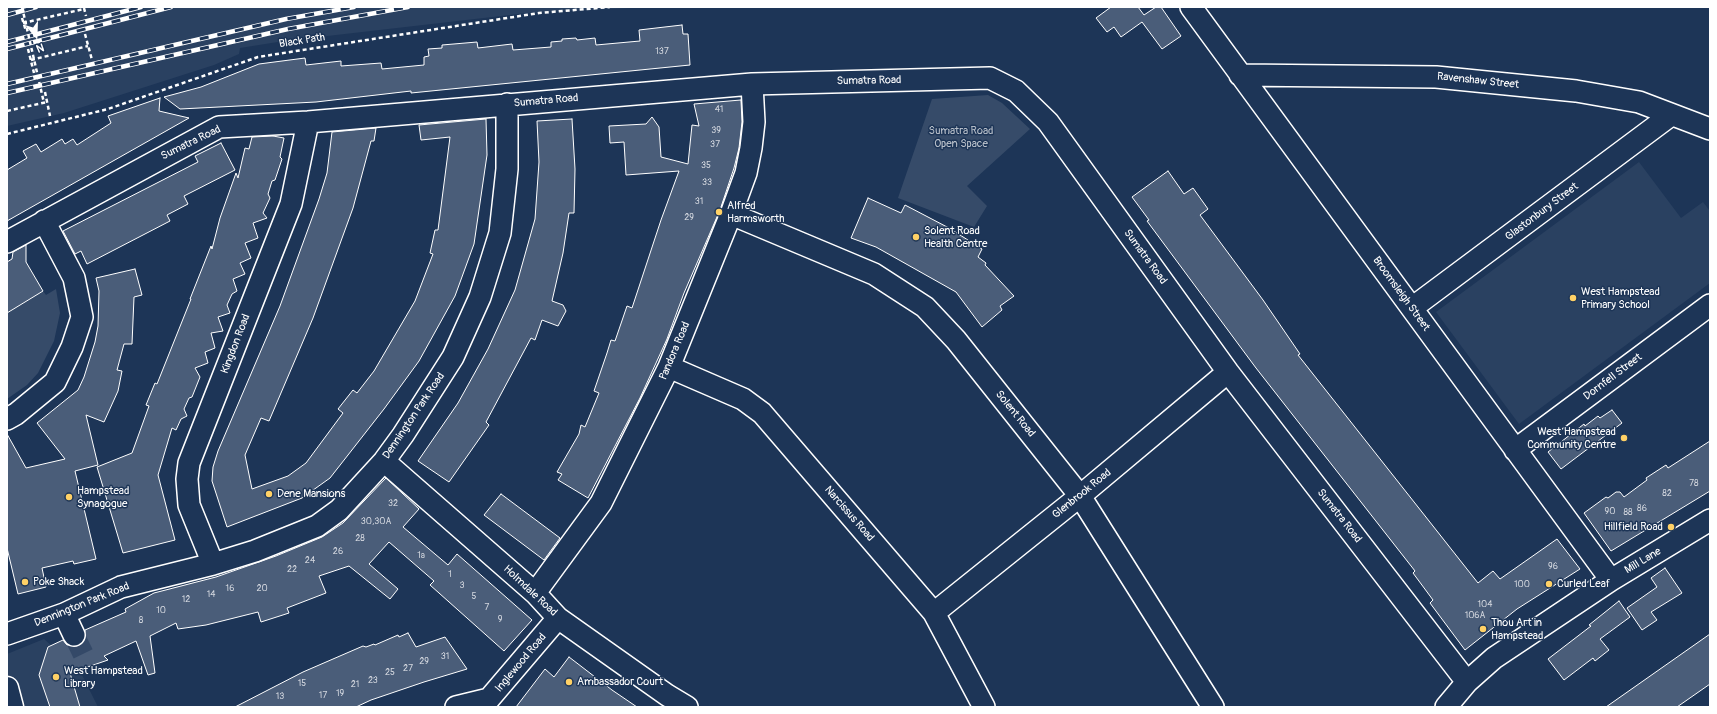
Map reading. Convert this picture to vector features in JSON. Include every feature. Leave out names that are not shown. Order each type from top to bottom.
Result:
[{"type":"main road","points":[[7,688],[12,707]]},
{"type":"street","name":"Broomsleigh Street","points":[[1191,7],[1611,580]]},
{"type":"street","name":"Ravenshaw Street","points":[[1240,75],[1436,77],[1576,92],[1639,102],[1710,129]]},
{"type":"street","name":"Sumatra Road","points":[[7,242],[219,126],[308,122],[752,84],[990,78],[1016,91],[1048,122],[1228,372],[1467,682]]},
{"type":"street","name":"Pandora Road","points":[[535,594],[601,503],[669,367],[746,173],[754,122],[752,84]]},
{"type":"street","name":"Dennington Park Road","points":[[7,634],[64,614],[121,587],[213,564],[255,551],[317,526],[339,510],[384,461],[403,435],[452,357],[480,297],[500,233],[507,169],[507,104]]},
{"type":"street","name":"Glastonbury Street","points":[[1412,308],[1671,115]]},
{"type":"street","name":"Kingdon Road","points":[[213,564],[189,506],[187,479],[189,463],[291,204],[308,122]]},
{"type":"street","name":"Solent Road","points":[[731,214],[874,274],[925,307],[956,340],[1080,496],[1213,707]]},
{"type":"street","points":[[7,419],[16,414],[55,382],[72,347],[82,317],[74,278],[44,221]]},
{"type":"street","name":"Dornfell Street","points":[[1515,450],[1710,305]]},
{"type":"street","name":"Narcissus Road","points":[[669,367],[743,399],[762,413],[934,613],[984,707]]},
{"type":"street","name":"Glenbrook Road","points":[[934,613],[1080,496],[1228,372]]},
{"type":"street","name":"Holmdale Road","points":[[384,461],[535,594],[558,618],[667,695],[687,707]]},
{"type":"street","name":"Mill Lane","points":[[1446,707],[1467,682],[1494,658],[1611,580],[1710,520]]},
{"type":"street","points":[[64,614],[74,635]]},
{"type":"street","name":"Inglewood Road","points":[[456,707],[491,703],[558,618]]},
{"type":"path","points":[[26,31],[22,7],[33,59],[34,73]]},
{"type":"path","name":"Black Path","points":[[7,134],[108,109],[258,56],[539,13],[610,7]]},
{"type":"path","points":[[24,22],[84,8],[86,16]]},
{"type":"path","points":[[22,18],[50,116]]},
{"type":"path","points":[[85,34],[92,60]]},
{"type":"path","points":[[33,59],[88,46]]},
{"type":"path","points":[[28,49],[33,59]]},
{"type":"path","points":[[44,92],[45,102]]},
{"type":"path","points":[[7,111],[45,102]]},
{"type":"shaded area","points":[[7,7],[652,7],[527,13],[284,41],[240,48],[239,54],[214,65],[64,113],[7,126]]},
{"type":"shaded area","name":"West Hampstead Primary School","points":[[1639,162],[1681,218],[1703,202],[1710,211],[1710,283],[1519,424],[1436,312]]},
{"type":"shaded area","points":[[44,639],[80,671],[98,707],[7,707],[7,654]]},
{"type":"green space","name":"Sumatra Road Open Space","points":[[988,95],[1002,103],[1030,129],[967,186],[987,206],[974,227],[898,198],[932,99]]},
{"type":"green space","points":[[56,289],[60,313],[54,341],[38,373],[27,385],[7,399],[7,314],[11,311],[8,307],[13,290],[22,304],[43,291],[46,295]]},
{"type":"building","points":[[1111,7],[1138,7],[1144,15],[1156,7],[1161,7],[1181,36],[1162,49],[1142,22],[1121,37],[1114,27],[1107,32],[1096,18]]},
{"type":"building","points":[[682,25],[683,34],[688,34],[690,65],[411,93],[411,91],[316,102],[180,109],[164,97],[201,87],[259,64],[305,58],[306,65],[341,61],[341,66],[381,63],[382,69],[424,65],[424,57],[429,56],[428,49],[442,48],[442,45],[477,42],[478,48],[512,44],[513,50],[551,47],[551,42],[562,41],[562,39],[576,38],[577,40],[595,38],[596,45],[640,41],[639,30]]},
{"type":"building","points":[[160,98],[159,111],[189,118],[7,221],[7,170],[27,158],[23,151],[36,144],[41,152],[62,139],[65,144],[73,139],[77,145],[111,123],[108,116]]},
{"type":"building","points":[[741,100],[742,122],[739,148],[720,210],[684,293],[667,339],[640,398],[588,498],[558,480],[562,474],[557,472],[579,434],[581,425],[585,427],[599,393],[594,391],[611,340],[615,341],[627,306],[632,308],[679,171],[626,175],[624,142],[610,143],[609,126],[646,124],[652,117],[659,127],[661,157],[688,164],[692,125],[699,126],[694,104]]},
{"type":"building","points":[[486,119],[487,155],[474,244],[455,296],[419,361],[384,409],[330,478],[302,498],[227,527],[212,481],[213,467],[218,451],[280,306],[319,199],[327,173],[332,132],[376,128],[374,141],[371,141],[353,208],[313,318],[269,421],[261,418],[245,455],[252,489],[288,476],[306,463],[343,413],[338,409],[353,390],[357,393],[374,371],[415,301],[433,254],[430,253],[435,230],[438,230],[450,137],[421,140],[419,125]]},
{"type":"building","points":[[572,119],[575,169],[574,213],[569,213],[563,253],[552,301],[563,305],[566,311],[558,326],[542,320],[535,340],[531,338],[486,422],[489,425],[449,482],[418,461],[458,403],[488,349],[515,290],[535,219],[539,162],[537,121]]},
{"type":"building","points":[[273,136],[284,138],[280,157],[282,159],[275,180],[272,181],[268,194],[270,198],[263,213],[267,218],[253,223],[258,238],[245,243],[251,258],[240,263],[245,274],[233,279],[237,291],[232,294],[227,305],[230,313],[218,317],[223,331],[211,333],[215,348],[205,352],[208,363],[195,368],[200,377],[192,397],[189,398],[184,409],[187,416],[181,419],[176,430],[172,428],[158,475],[175,540],[123,553],[97,467],[132,453],[149,406],[146,405],[155,383],[157,384],[211,246],[212,249],[220,218],[236,173],[238,178],[245,148],[249,149],[252,137]]},
{"type":"building","points":[[221,143],[235,170],[184,196],[188,204],[167,215],[170,221],[87,264],[81,251],[75,254],[63,231],[198,162],[195,156]]},
{"type":"building","points":[[1168,171],[1184,194],[1193,188],[1208,209],[1200,215],[1263,300],[1300,354],[1298,355],[1478,583],[1493,571],[1500,579],[1557,539],[1580,569],[1517,609],[1465,650],[1430,603],[1433,600],[1413,573],[1415,571],[1256,368],[1147,221],[1149,220],[1132,197]]},
{"type":"building","points":[[868,198],[901,213],[905,205],[949,228],[982,249],[978,257],[986,263],[985,265],[1014,296],[1000,306],[1002,310],[982,327],[956,292],[876,247],[851,238]]},
{"type":"building","points":[[26,245],[26,262],[43,291],[7,313],[7,262],[12,259],[13,252]]},
{"type":"building","points":[[135,269],[142,295],[134,297],[132,344],[124,344],[117,370],[122,371],[118,391],[104,422],[86,415],[98,465],[75,471],[96,559],[74,564],[73,561],[42,568],[46,587],[18,594],[7,548],[7,434],[26,468],[65,459],[37,423],[78,390],[84,377],[95,342],[98,326],[99,291],[96,278]]},
{"type":"building","points":[[1612,410],[1622,423],[1561,469],[1548,452],[1584,424],[1585,426],[1598,416],[1600,418]]},
{"type":"building","points":[[1710,441],[1710,491],[1611,551],[1584,513],[1606,497],[1608,498],[1616,492],[1620,492],[1624,497],[1647,480],[1646,478],[1666,465],[1668,468]]},
{"type":"building","points":[[386,478],[419,509],[403,527],[448,565],[457,554],[532,620],[504,651],[430,585],[434,581],[389,542],[369,564],[398,589],[390,599],[349,566],[319,576],[326,593],[287,608],[289,613],[261,622],[258,612],[206,625],[178,629],[176,623],[150,636],[155,673],[148,675],[136,641],[104,656],[108,660],[70,673],[80,707],[50,707],[39,675],[48,647],[63,640],[67,645],[73,647],[79,646],[84,641],[85,630],[126,612],[125,609],[154,593],[216,577],[276,556],[322,537],[343,523]]},
{"type":"building","points":[[501,494],[560,538],[544,560],[484,515]]},
{"type":"building","points":[[1665,568],[1682,593],[1651,612],[1657,620],[1642,630],[1627,608],[1657,587],[1651,578]]},
{"type":"building","points":[[1619,601],[1630,617],[1600,639],[1609,650],[1595,661],[1593,658],[1564,680],[1548,659],[1591,626],[1589,625]]},
{"type":"building","points":[[408,633],[416,647],[445,637],[467,669],[371,700],[356,707],[235,707],[303,672],[363,646],[366,647],[375,645],[398,635],[399,637]]},
{"type":"building","points":[[1710,634],[1710,684],[1677,707],[1606,707]]},
{"type":"building","name":"Ambassador Court","points":[[569,657],[637,707],[516,707],[545,669],[554,677]]},
{"type":"tunnel","points":[[74,635],[87,662]]},
{"type":"railway","points":[[7,15],[36,7]]},
{"type":"railway","points":[[7,42],[141,7]]},
{"type":"railway","points":[[7,49],[171,7]]},
{"type":"railway","points":[[7,84],[286,19],[354,7]]},
{"type":"railway","points":[[7,93],[288,29],[408,7]]},
{"type":"place","name":"Alfred Harmsworth","points":[[719,212]]},
{"type":"place","name":"Solent Road Health Centre","points":[[916,237]]},
{"type":"place","name":"West Hampstead Primary School","points":[[1573,298]]},
{"type":"place","name":"West Hampstead Community Centre","points":[[1624,438]]},
{"type":"place","name":"Dene Mansions","points":[[269,494]]},
{"type":"place","name":"Hampstead Synagogue","points":[[69,497]]},
{"type":"place","name":"Hillfield Road","points":[[1671,527]]},
{"type":"place","name":"Poke Shack","points":[[25,582]]},
{"type":"place","name":"Curled Leaf","points":[[1549,584]]},
{"type":"place","name":"Thou Art in Hampstead","points":[[1483,629]]},
{"type":"place","name":"West Hampstead Library","points":[[56,677]]},
{"type":"place","name":"Ambassador Court","points":[[569,682]]}]
